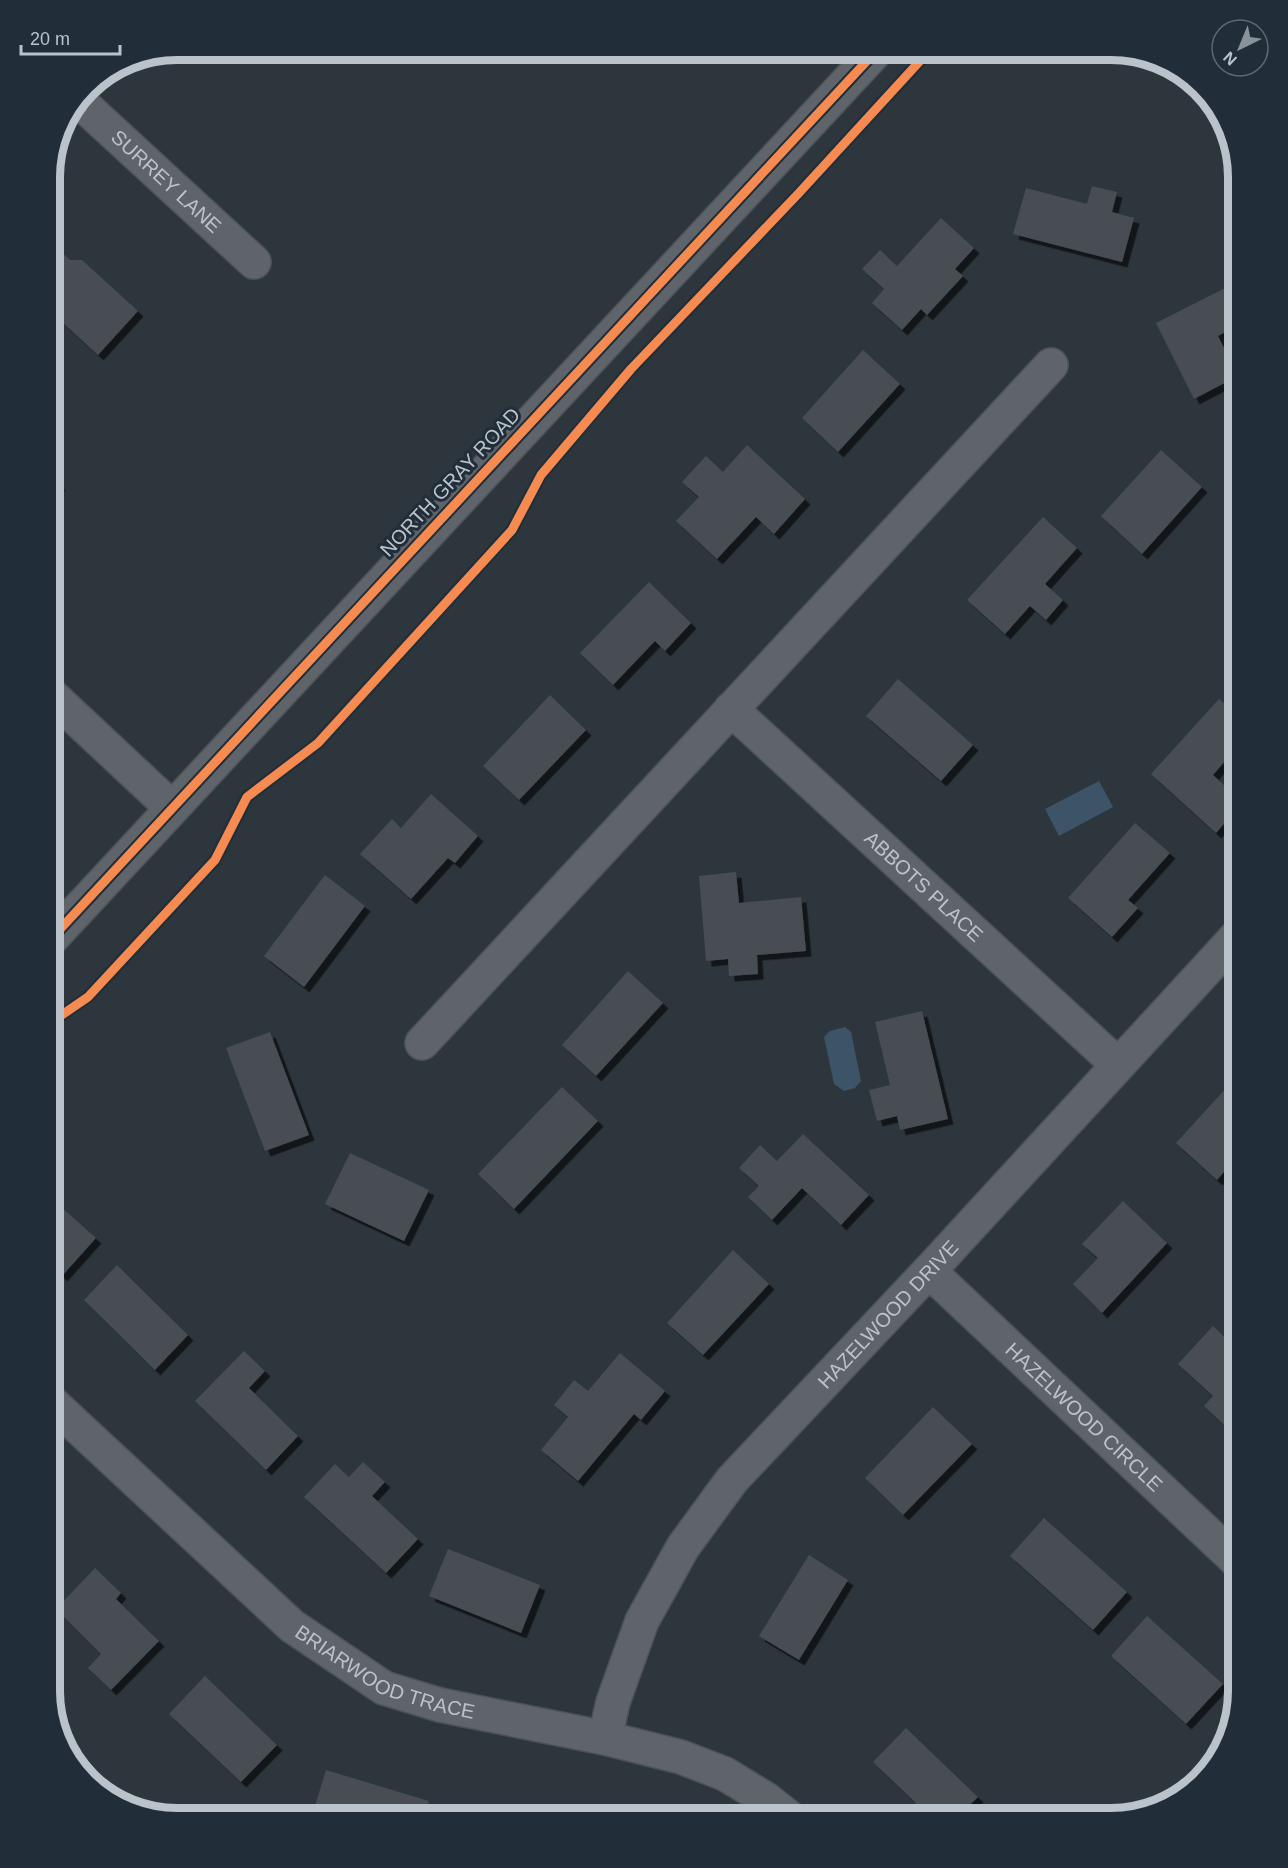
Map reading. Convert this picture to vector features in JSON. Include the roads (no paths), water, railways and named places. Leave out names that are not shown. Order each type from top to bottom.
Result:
[{"type":"street","name":"NORTH GRAY ROAD","points":[[60,929],[867,60]]},
{"type":"street","name":"SURREY LANE","points":[[84,106],[254,262]]},
{"type":"street","points":[[422,1043],[1051,364]]},
{"type":"street","points":[[60,703],[172,808]]},
{"type":"street","name":"ABBOTS PLACE","points":[[731,709],[1118,1065]]},
{"type":"street","name":"HAZELWOOD DRIVE","points":[[604,1738],[613,1702],[642,1621],[683,1547],[732,1480],[929,1271],[1228,947]]},
{"type":"street","name":"HAZELWOOD CIRCLE","points":[[929,1271],[1228,1552]]},
{"type":"street","name":"BRIARWOOD TRACE","points":[[60,1410],[292,1626],[384,1688],[440,1705],[604,1738],[681,1757],[725,1774],[777,1808]]},
{"type":"water","points":[[1099,781],[1113,807],[1059,836],[1045,809]]},
{"type":"water","points":[[845,1027],[851,1032],[861,1081],[855,1088],[844,1091],[834,1084],[824,1037],[830,1031]]}]
